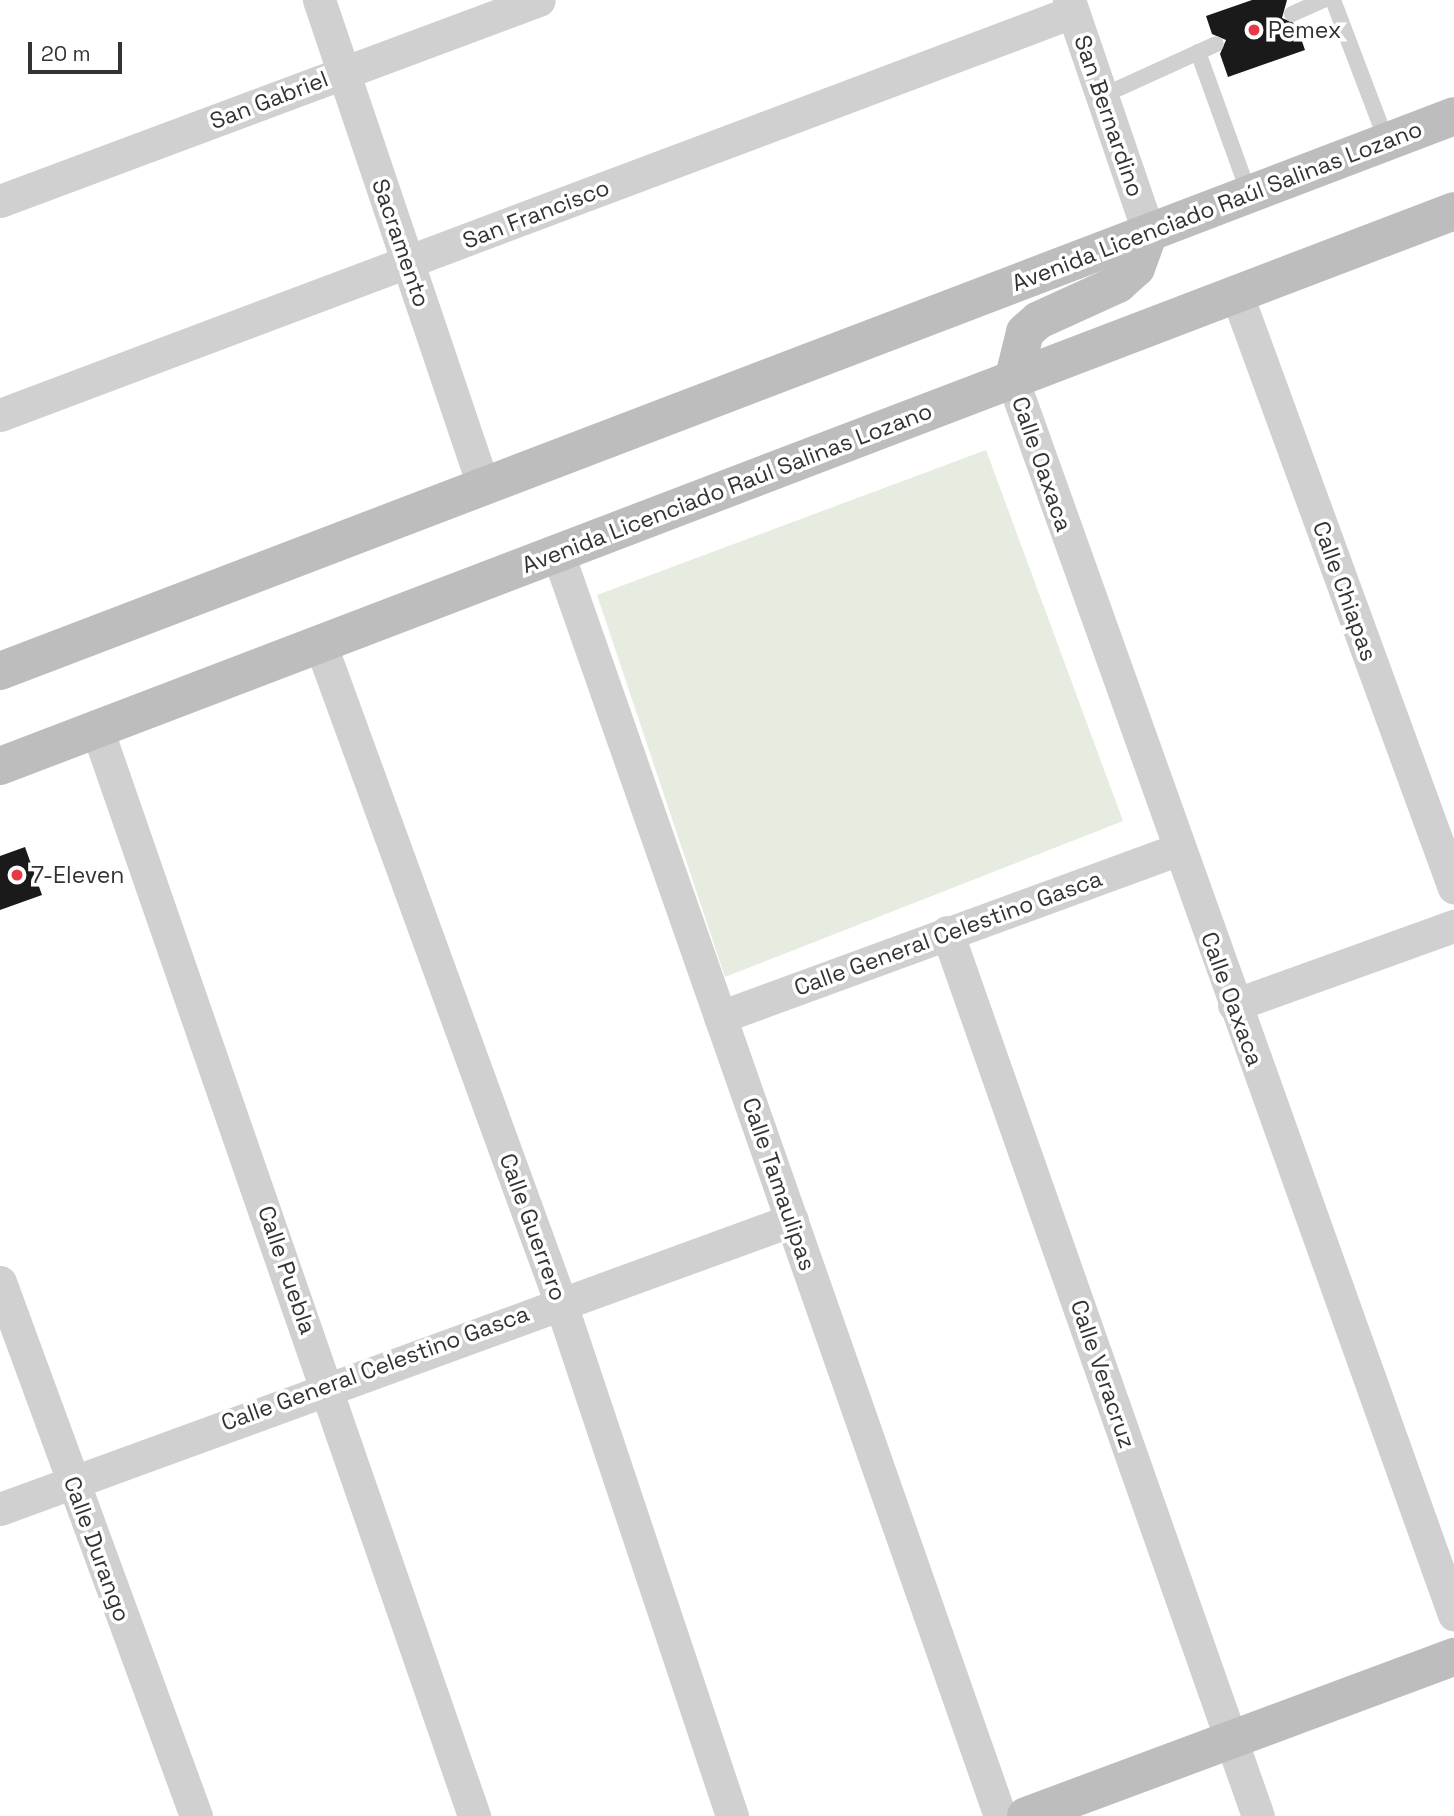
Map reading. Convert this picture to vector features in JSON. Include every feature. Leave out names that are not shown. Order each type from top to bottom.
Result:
[{"type":"main road","name":"Avenida Licenciado Raúl Salinas Lozano","points":[[0,671],[1454,116]]},
{"type":"main road","name":"Avenida Licenciado Raúl Salinas Lozano","points":[[0,766],[96,726],[1013,381],[1454,211]]},
{"type":"main road","points":[[1013,381],[1025,332],[1039,320],[1118,284],[1136,268],[1149,233]]},
{"type":"main road","points":[[1026,1816],[1454,1657]]},
{"type":"street","name":"Sacramento","points":[[319,0],[483,485]]},
{"type":"street","name":"San Gabriel","points":[[0,201],[539,0]]},
{"type":"street","name":"San Bernardino","points":[[1071,6],[1149,233]]},
{"type":"street","name":"San Francisco","points":[[0,415],[408,263],[1071,6]]},
{"type":"street","name":"Calle Chiapas","points":[[1237,295],[1454,888]]},
{"type":"street","name":"Calle Oaxaca","points":[[1013,381],[1176,850],[1454,1615]]},
{"type":"street","name":"Calle Tamaulipas","points":[[557,551],[1000,1816]]},
{"type":"street","name":"Calle Guerrero","points":[[320,643],[560,1301],[732,1816]]},
{"type":"street","name":"Calle Puebla","points":[[96,726],[327,1385],[474,1816]]},
{"type":"street","name":"Calle General Celestino Gasca","points":[[720,1017],[1176,850]]},
{"type":"street","points":[[1234,1005],[1454,926]]},
{"type":"street","name":"Calle Veracruz","points":[[947,932],[1258,1816]]},
{"type":"street","name":"Calle General Celestino Gasca","points":[[0,1509],[327,1385],[792,1220]]},
{"type":"street","name":"Calle Durango","points":[[0,1282],[196,1816]]},
{"type":"lane","points":[[1292,14],[1324,0]]},
{"type":"lane","points":[[1333,0],[1387,142]]},
{"type":"lane","points":[[1102,96],[1216,44]]},
{"type":"lane","points":[[1198,52],[1249,194]]},
{"type":"shaded area","points":[[986,450],[1123,821],[725,977],[597,595]]},
{"type":"building","name":"Pemex","points":[[1252,0],[1287,0],[1282,18],[1296,24],[1305,50],[1228,77],[1220,54],[1226,40],[1212,34],[1206,16]]},
{"type":"building","name":"7-Eleven","points":[[25,847],[42,895],[0,910],[0,856]]},
{"type":"place","name":"Pemex","points":[[1254,30]]},
{"type":"place","name":"7-Eleven","points":[[17,875]]}]
